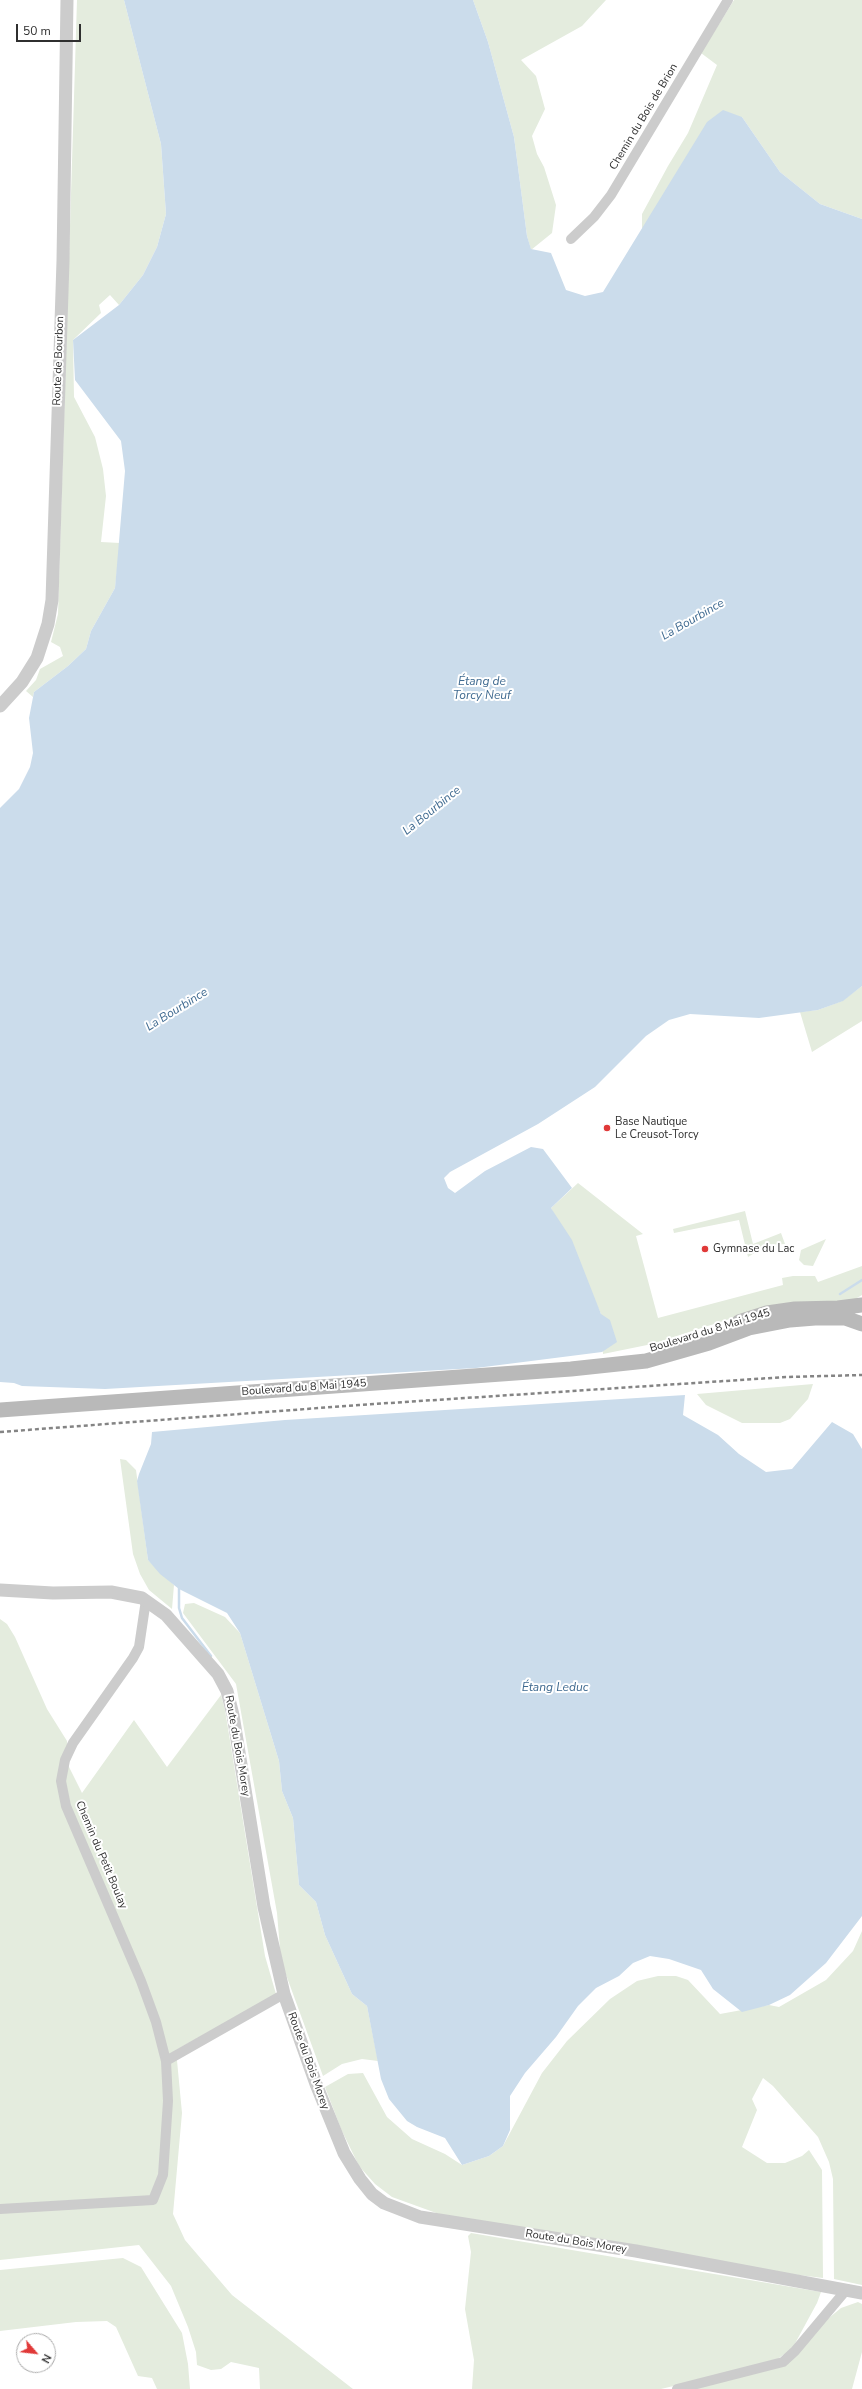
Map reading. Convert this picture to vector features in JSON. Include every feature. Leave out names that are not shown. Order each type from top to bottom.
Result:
[{"type":"main road","name":"Boulevard du 8 Mai 1945","points":[[607,1364],[767,1313],[814,1307],[853,1307],[862,1305]]},
{"type":"main road","name":"Boulevard du 8 Mai 1945","points":[[0,1410],[550,1371],[646,1361],[709,1343],[749,1328],[790,1320],[845,1318],[862,1324]]},
{"type":"street","name":"Route de Bourbon","points":[[0,706],[22,682],[37,658],[48,624],[52,600],[63,260],[67,0]]},
{"type":"street","name":"Chemin du Bois de Brion","points":[[571,239],[594,217],[611,195],[728,0]]},
{"type":"street","name":"Route du Bois Morey","points":[[0,1590],[54,1593],[119,1592],[146,1600],[171,1621],[218,1674],[227,1691],[233,1715],[264,1907],[284,1994],[316,2084],[344,2153],[360,2179],[372,2194],[384,2203],[420,2217],[448,2223],[636,2251],[862,2293]]},
{"type":"street","name":"Chemin du Petit Boulay","points":[[0,2210],[153,2200],[163,2175],[168,2101],[166,2061],[156,2022],[141,1981],[66,1806],[61,1781],[65,1760],[73,1743],[134,1658],[139,1647],[146,1600]]},
{"type":"street","points":[[166,2061],[284,1994]]},
{"type":"street","points":[[677,2389],[783,2362],[795,2351],[847,2289]]},
{"type":"shaded area","points":[[77,0],[124,0],[161,144],[166,214],[157,247],[143,275],[119,305],[110,295],[99,305],[101,313],[73,340],[74,397],[95,437],[103,469],[106,496],[101,542],[120,543],[115,588],[91,631],[86,649],[68,666],[34,692],[33,697],[26,691],[36,680],[40,669],[63,656],[60,647],[51,642],[58,614]]},
{"type":"shaded area","points":[[473,0],[606,0],[582,26],[521,60],[536,76],[545,109],[532,136],[556,205],[552,233],[531,250],[527,236],[514,137],[488,42]]},
{"type":"shaded area","points":[[734,0],[862,0],[862,219],[820,204],[780,172],[742,117],[642,230],[642,214],[688,133],[717,65],[701,53]]},
{"type":"shaded area","points":[[862,986],[862,1021],[812,1052],[800,1012],[818,1010],[842,1001]]},
{"type":"shaded area","points":[[578,1183],[643,1234],[636,1236],[658,1318],[783,1285],[782,1278],[793,1276],[815,1276],[818,1282],[862,1266],[862,1295],[852,1301],[773,1305],[652,1344],[603,1354],[601,1314],[551,1208]]},
{"type":"shaded area","points":[[745,1211],[753,1244],[781,1233],[785,1244],[767,1245],[748,1257],[739,1220],[674,1233],[673,1229]]},
{"type":"shaded area","points":[[826,1239],[813,1266],[804,1265],[799,1260],[801,1250]]},
{"type":"shaded area","points":[[813,1384],[808,1399],[790,1419],[780,1423],[742,1423],[706,1405],[697,1394]]},
{"type":"shaded area","points":[[120,1459],[126,1460],[136,1470],[148,1560],[174,1585],[172,1609],[149,1590],[140,1574],[133,1554]]},
{"type":"shaded area","points":[[194,1603],[225,1617],[240,1633],[279,1761],[282,1791],[293,1818],[299,1885],[316,1902],[325,1935],[352,1994],[367,2006],[378,2061],[362,2059],[342,2064],[323,2076],[281,1961],[277,1913],[236,1684],[183,1613],[185,1604]]},
{"type":"shaded area","points":[[0,1619],[7,1624],[15,1637],[47,1709],[67,1741],[69,1767],[82,1793],[134,1720],[167,1767],[221,1695],[225,1710],[265,1956],[276,1994],[176,2050],[182,2113],[173,2214],[185,2240],[232,2295],[353,2389],[260,2389],[259,2368],[231,2362],[221,2369],[211,2370],[197,2365],[196,2352],[188,2327],[171,2286],[139,2245],[0,2260]]},
{"type":"shaded area","points":[[862,1931],[862,2285],[834,2279],[833,2179],[829,2162],[818,2137],[773,2086],[763,2078],[752,2099],[757,2110],[742,2147],[767,2163],[785,2163],[802,2156],[809,2150],[822,2170],[823,2278],[782,2273],[439,2214],[392,2197],[375,2184],[359,2166],[341,2129],[325,2087],[348,2074],[363,2073],[387,2117],[412,2139],[445,2154],[462,2165],[489,2156],[503,2146],[542,2073],[567,2041],[610,1999],[637,1981],[658,1976],[676,1976],[688,1980],[720,2014],[769,2005],[779,2007],[826,1980],[853,1951]]},
{"type":"shaded area","points":[[471,2233],[821,2292],[817,2303],[792,2349],[773,2362],[661,2389],[472,2389],[474,2360],[465,2309],[471,2252],[468,2236]]},
{"type":"shaded area","points":[[123,2258],[141,2267],[182,2333],[188,2364],[190,2389],[157,2389],[152,2378],[138,2376],[116,2327],[107,2321],[76,2322],[0,2331],[0,2270]]},
{"type":"shaded area","points":[[858,2302],[862,2304],[862,2352],[852,2389],[689,2389],[767,2369],[841,2308]]},
{"type":"water","name":"Étang de Torcy Neuf","points":[[124,0],[473,0],[488,42],[514,137],[527,236],[531,249],[551,253],[566,290],[585,296],[603,292],[707,122],[723,110],[742,117],[780,172],[820,204],[862,219],[862,986],[843,1001],[818,1010],[759,1018],[690,1014],[669,1020],[646,1036],[595,1087],[538,1124],[450,1172],[444,1178],[448,1188],[455,1193],[485,1171],[531,1147],[543,1149],[572,1188],[551,1208],[572,1240],[601,1314],[610,1320],[617,1342],[602,1352],[476,1368],[105,1389],[22,1386],[14,1383],[0,1382],[0,808],[19,789],[30,767],[33,753],[29,718],[34,692],[68,666],[86,649],[91,631],[115,588],[125,471],[121,441],[75,380],[73,340],[119,305],[143,275],[157,247],[166,214],[161,144]]},
{"type":"water","name":"Étang Leduc","points":[[685,1395],[683,1415],[718,1435],[739,1454],[766,1472],[792,1469],[832,1422],[853,1434],[862,1449],[862,1916],[826,1963],[790,1995],[769,2005],[742,2012],[713,1989],[701,1970],[669,1959],[650,1956],[633,1963],[619,1976],[596,1988],[578,2006],[556,2037],[525,2073],[510,2096],[510,2130],[503,2146],[489,2156],[462,2165],[445,2138],[417,2127],[407,2121],[389,2099],[381,2079],[367,2006],[352,1994],[325,1935],[316,1902],[299,1885],[293,1818],[282,1791],[279,1761],[240,1633],[227,1613],[179,1589],[160,1574],[148,1560],[137,1481],[139,1474],[151,1444],[152,1432],[285,1420]]},
{"type":"waterway","points":[[840,1294],[862,1280]]},
{"type":"waterway","points":[[179,1588],[179,1608],[182,1618],[211,1656]]},
{"type":"railway","points":[[0,1432],[359,1405],[786,1377],[862,1375]]},
{"type":"place","name":"Base Nautique Le Creusot-Torcy","points":[[607,1128]]},
{"type":"place","name":"Gymnase du Lac","points":[[705,1249]]},
{"type":"water label","name":"La Bourbince","points":[[693,620]]},
{"type":"water label","name":"La Bourbince","points":[[432,811]]},
{"type":"water label","name":"La Bourbince","points":[[177,1010]]}]
